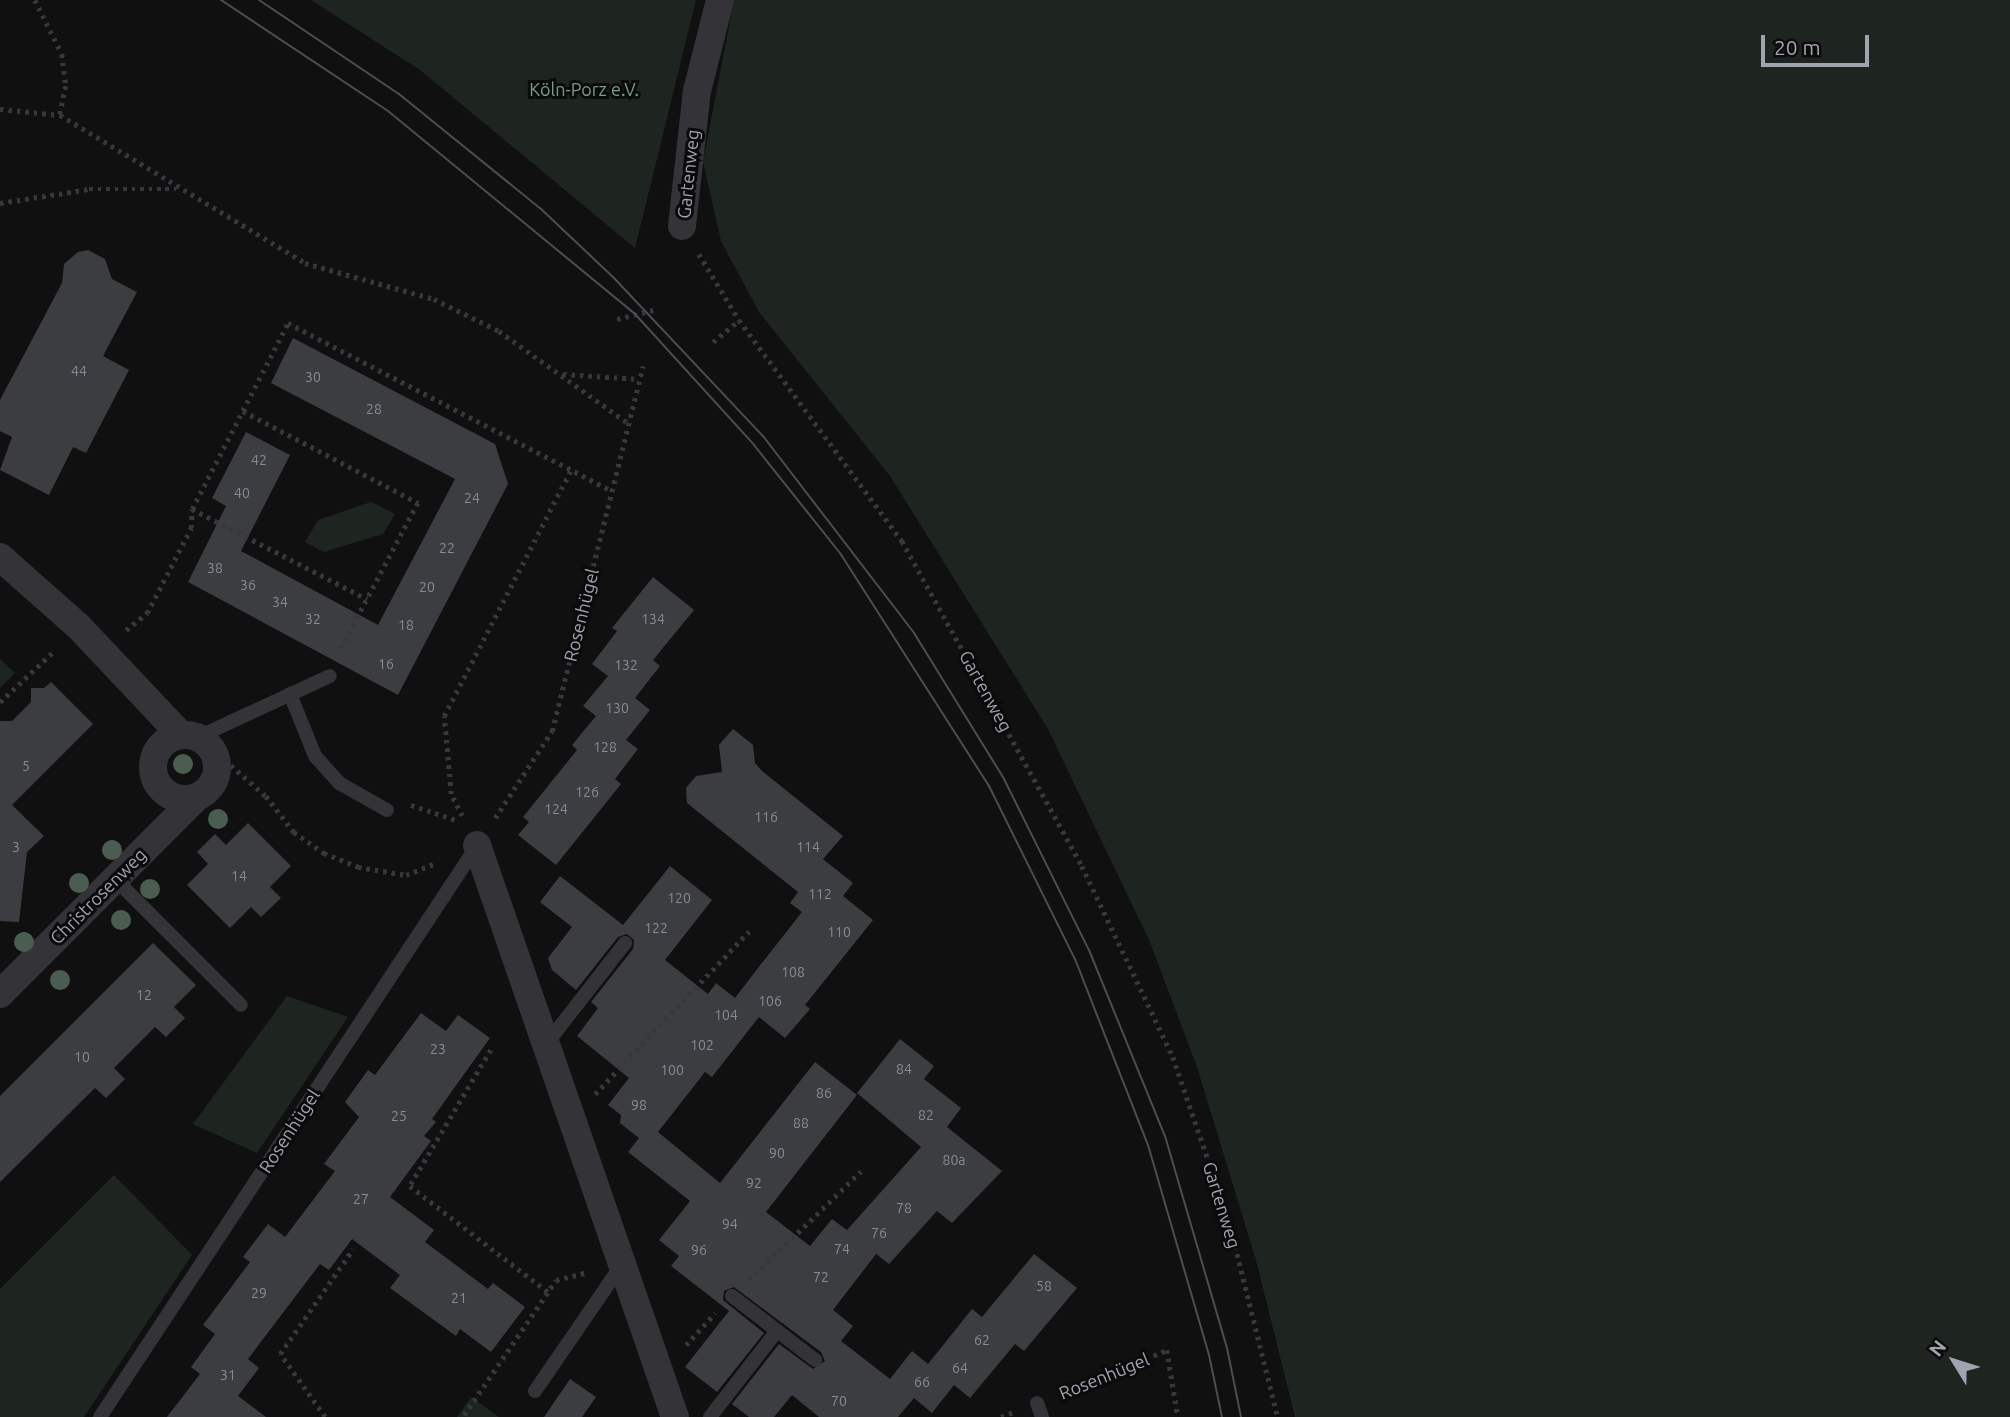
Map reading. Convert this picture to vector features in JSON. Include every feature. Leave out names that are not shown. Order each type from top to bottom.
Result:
[{"type":"street","name":"Gartenweg","points":[[682,226],[697,91],[720,0]]},
{"type":"street","name":"Christrosenweg","points":[[0,557],[79,627],[195,739],[215,754],[216,776],[0,994]]},
{"type":"street","points":[[195,739],[162,744],[155,753],[154,779],[173,798],[196,798]]},
{"type":"street","points":[[477,845],[675,1417]]},
{"type":"lane","points":[[195,739],[330,676]]},
{"type":"lane","points":[[290,694],[315,756],[339,783],[363,801],[387,810]]},
{"type":"lane","name":"Rosenhügel","points":[[100,1417],[477,845]]},
{"type":"lane","points":[[115,879],[241,1005]]},
{"type":"lane","points":[[547,1043],[625,943]]},
{"type":"lane","points":[[536,1391],[623,1263]]},
{"type":"lane","points":[[732,1296],[815,1360]]},
{"type":"lane","points":[[710,1417],[777,1331]]},
{"type":"path","points":[[35,0],[62,54],[65,86],[60,116]]},
{"type":"path","points":[[0,109],[60,116],[305,264],[434,299],[499,331],[563,374],[628,423]]},
{"type":"path","points":[[0,203],[89,189],[176,188]]},
{"type":"path","name":"Gartenweg","points":[[682,226],[739,320],[902,541],[1082,866],[1173,1058],[1229,1221],[1278,1417]]},
{"type":"path","points":[[617,319],[657,309]]},
{"type":"path","points":[[713,342],[739,320]]},
{"type":"path","points":[[101,650],[147,613],[191,528],[192,509],[288,323],[612,491]]},
{"type":"path","name":"Rosenhügel","points":[[477,845],[552,732],[643,366]]},
{"type":"path","points":[[563,374],[639,379]]},
{"type":"path","points":[[243,411],[418,503],[330,676]]},
{"type":"path","points":[[387,810],[407,804],[467,824],[451,794],[444,716],[571,470]]},
{"type":"path","points":[[192,509],[367,599]]},
{"type":"path","points":[[0,702],[79,627]]},
{"type":"path","points":[[195,739],[266,796],[294,832],[324,853],[358,867],[406,876],[477,845]]},
{"type":"path","points":[[573,1117],[749,931]]},
{"type":"path","points":[[491,1050],[410,1186],[548,1292]]},
{"type":"path","points":[[660,1373],[732,1296],[861,1171]]},
{"type":"path","points":[[326,1417],[281,1354],[353,1250]]},
{"type":"path","points":[[464,1415],[556,1280],[623,1263]]},
{"type":"path","name":"Rosenhügel","points":[[1001,1417],[1039,1410],[1167,1350],[1178,1417]]},
{"type":"green space","name":"Köln-Porz e.V.","points":[[311,0],[696,0],[635,248],[420,70]]},
{"type":"green space","points":[[734,0],[2010,0],[2010,1417],[1295,1417],[1256,1260],[1197,1067],[1150,942],[1048,729],[890,476],[759,312],[721,241],[703,162]]},
{"type":"green space","points":[[371,502],[395,514],[383,534],[324,552],[305,542],[318,520]]},
{"type":"green space","points":[[0,659],[15,673],[0,688]]},
{"type":"green space","points":[[287,996],[348,1017],[257,1153],[193,1124]]},
{"type":"green space","points":[[114,1175],[192,1255],[84,1417],[0,1417],[0,1289]]},
{"type":"green space","points":[[471,1397],[499,1417],[457,1417]]},
{"type":"building","points":[[88,250],[105,259],[112,279],[137,292],[103,356],[129,370],[86,453],[73,447],[49,495],[0,470],[12,437],[0,431],[0,400],[62,283],[64,264],[78,252]]},
{"type":"building","points":[[293,338],[495,444],[508,484],[398,695],[188,582],[226,506],[212,498],[246,432],[290,455],[241,551],[378,625],[455,479],[271,383]]},
{"type":"building","points":[[653,577],[694,610],[653,660],[660,666],[635,698],[650,710],[626,740],[638,749],[615,779],[621,784],[556,865],[518,835],[529,822],[523,817],[577,750],[572,745],[596,716],[583,706],[608,676],[592,664],[617,631],[612,628]]},
{"type":"building","points":[[51,682],[93,724],[12,805],[44,836],[27,852],[19,922],[0,921],[0,721],[12,721],[31,702],[31,688],[44,688]]},
{"type":"building","points":[[733,729],[753,745],[755,763],[762,771],[843,836],[823,859],[853,883],[843,896],[873,920],[805,1005],[810,1009],[785,1038],[759,1017],[712,1077],[705,1072],[658,1132],[720,1183],[815,1062],[857,1095],[766,1212],[810,1246],[832,1219],[847,1230],[921,1147],[857,1093],[900,1039],[934,1066],[924,1079],[961,1108],[947,1127],[1002,1171],[952,1223],[937,1211],[889,1264],[876,1254],[833,1310],[853,1326],[841,1341],[890,1379],[912,1351],[928,1364],[972,1309],[982,1317],[1034,1254],[1077,1288],[1024,1351],[1015,1344],[970,1398],[954,1385],[932,1413],[914,1398],[898,1417],[819,1417],[792,1395],[774,1417],[749,1417],[732,1404],[779,1344],[813,1369],[825,1361],[821,1352],[734,1287],[724,1291],[723,1300],[764,1333],[717,1392],[685,1367],[729,1311],[671,1266],[679,1256],[659,1240],[690,1201],[628,1152],[639,1138],[620,1123],[621,1115],[608,1105],[629,1078],[577,1036],[598,1008],[591,1002],[633,949],[634,940],[627,934],[618,937],[576,990],[552,970],[548,958],[572,927],[540,902],[560,876],[623,925],[670,866],[712,900],[665,960],[708,994],[716,983],[735,998],[802,912],[790,903],[798,892],[687,803],[686,788],[696,776],[722,772],[719,745]]},
{"type":"building","points":[[248,823],[291,866],[270,887],[281,898],[261,917],[251,907],[230,928],[187,885],[208,864],[197,852],[215,834],[226,845]]},
{"type":"building","points":[[153,943],[196,985],[174,1007],[185,1018],[166,1037],[155,1027],[114,1068],[125,1079],[106,1098],[95,1088],[0,1182],[0,1096]]},
{"type":"building","points":[[421,1013],[446,1031],[458,1015],[490,1038],[432,1119],[436,1122],[424,1136],[431,1141],[390,1197],[434,1230],[425,1242],[488,1289],[493,1283],[525,1307],[491,1352],[460,1329],[456,1336],[390,1288],[400,1275],[352,1239],[329,1270],[320,1264],[248,1359],[259,1368],[238,1396],[266,1417],[167,1417],[200,1374],[191,1367],[215,1334],[203,1325],[250,1262],[243,1257],[268,1224],[285,1237],[335,1171],[324,1164],[359,1117],[345,1102],[368,1070],[375,1075]]},
{"type":"building","points":[[570,1379],[596,1397],[582,1417],[544,1417]]},
{"type":"tram line","points":[[221,0],[388,111],[635,314],[754,445],[840,553],[989,786],[1075,959],[1148,1145],[1209,1355],[1222,1417]]},
{"type":"tram line","points":[[259,0],[399,94],[540,208],[613,277],[763,436],[914,633],[1003,777],[1089,950],[1165,1136],[1227,1348],[1241,1417]]}]
